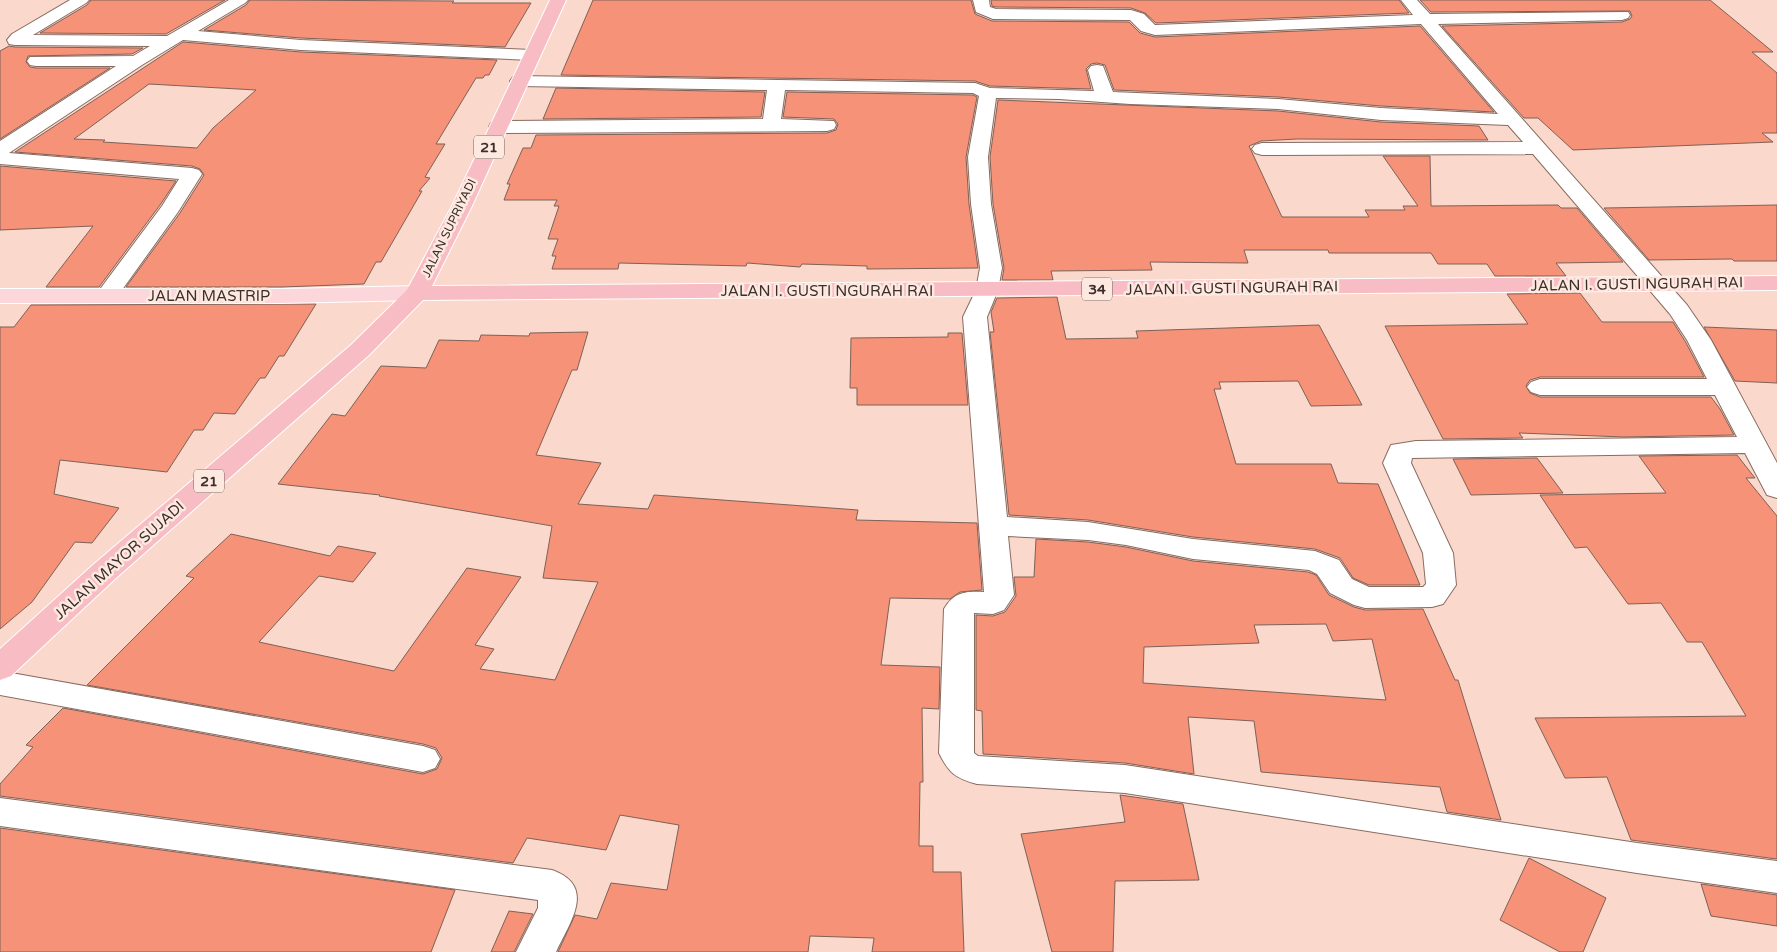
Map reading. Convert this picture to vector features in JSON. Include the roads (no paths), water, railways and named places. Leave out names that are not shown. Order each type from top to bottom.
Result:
[{"type":"highway","name":"JALAN SUPRIYADI","points":[[417,293],[461,208],[558,0]]},
{"type":"highway","name":"JALAN I. GUSTI NGURAH RAI","points":[[417,293],[1777,283]]},
{"type":"highway","name":"JALAN MAYOR SUJADI","points":[[0,668],[113,565],[360,350],[417,293]]},
{"type":"main road","name":"JALAN MASTRIP","points":[[0,296],[282,296],[417,293]]},
{"type":"street","points":[[81,0],[15,40],[176,38],[532,55]]},
{"type":"street","points":[[0,150],[136,61],[240,0]]},
{"type":"street","points":[[981,0],[982,9],[993,14],[1076,8],[1131,15],[1138,17],[1147,28],[1155,30],[1425,19],[1622,15]]},
{"type":"street","points":[[1409,0],[1679,310],[1699,340],[1777,489]]},
{"type":"street","points":[[36,61],[136,61]]},
{"type":"street","points":[[1098,70],[1105,97]]},
{"type":"street","points":[[519,81],[975,88],[988,92],[1278,104],[1381,114],[1512,120]]},
{"type":"street","points":[[771,125],[777,86]]},
{"type":"street","points":[[988,92],[978,157],[981,204],[991,268],[987,290],[975,317],[999,595],[996,602],[967,602],[959,609],[956,754],[967,768],[1125,779],[1637,858],[1777,877]]},
{"type":"street","points":[[498,126],[827,125]]},
{"type":"street","points":[[0,130],[27,132]]},
{"type":"street","points":[[1262,149],[1537,148]]},
{"type":"street","points":[[0,158],[192,174],[171,208],[106,296]]},
{"type":"street","points":[[1540,387],[1723,387]]},
{"type":"street","points":[[993,526],[1088,531],[1193,549],[1315,561],[1328,567],[1341,586],[1365,598],[1432,597],[1442,585],[1438,553],[1397,463],[1401,451],[1416,449],[1754,446]]},
{"type":"street","points":[[0,683],[423,759]]},
{"type":"street","points":[[0,812],[552,886],[558,891],[557,908],[536,952]]}]
